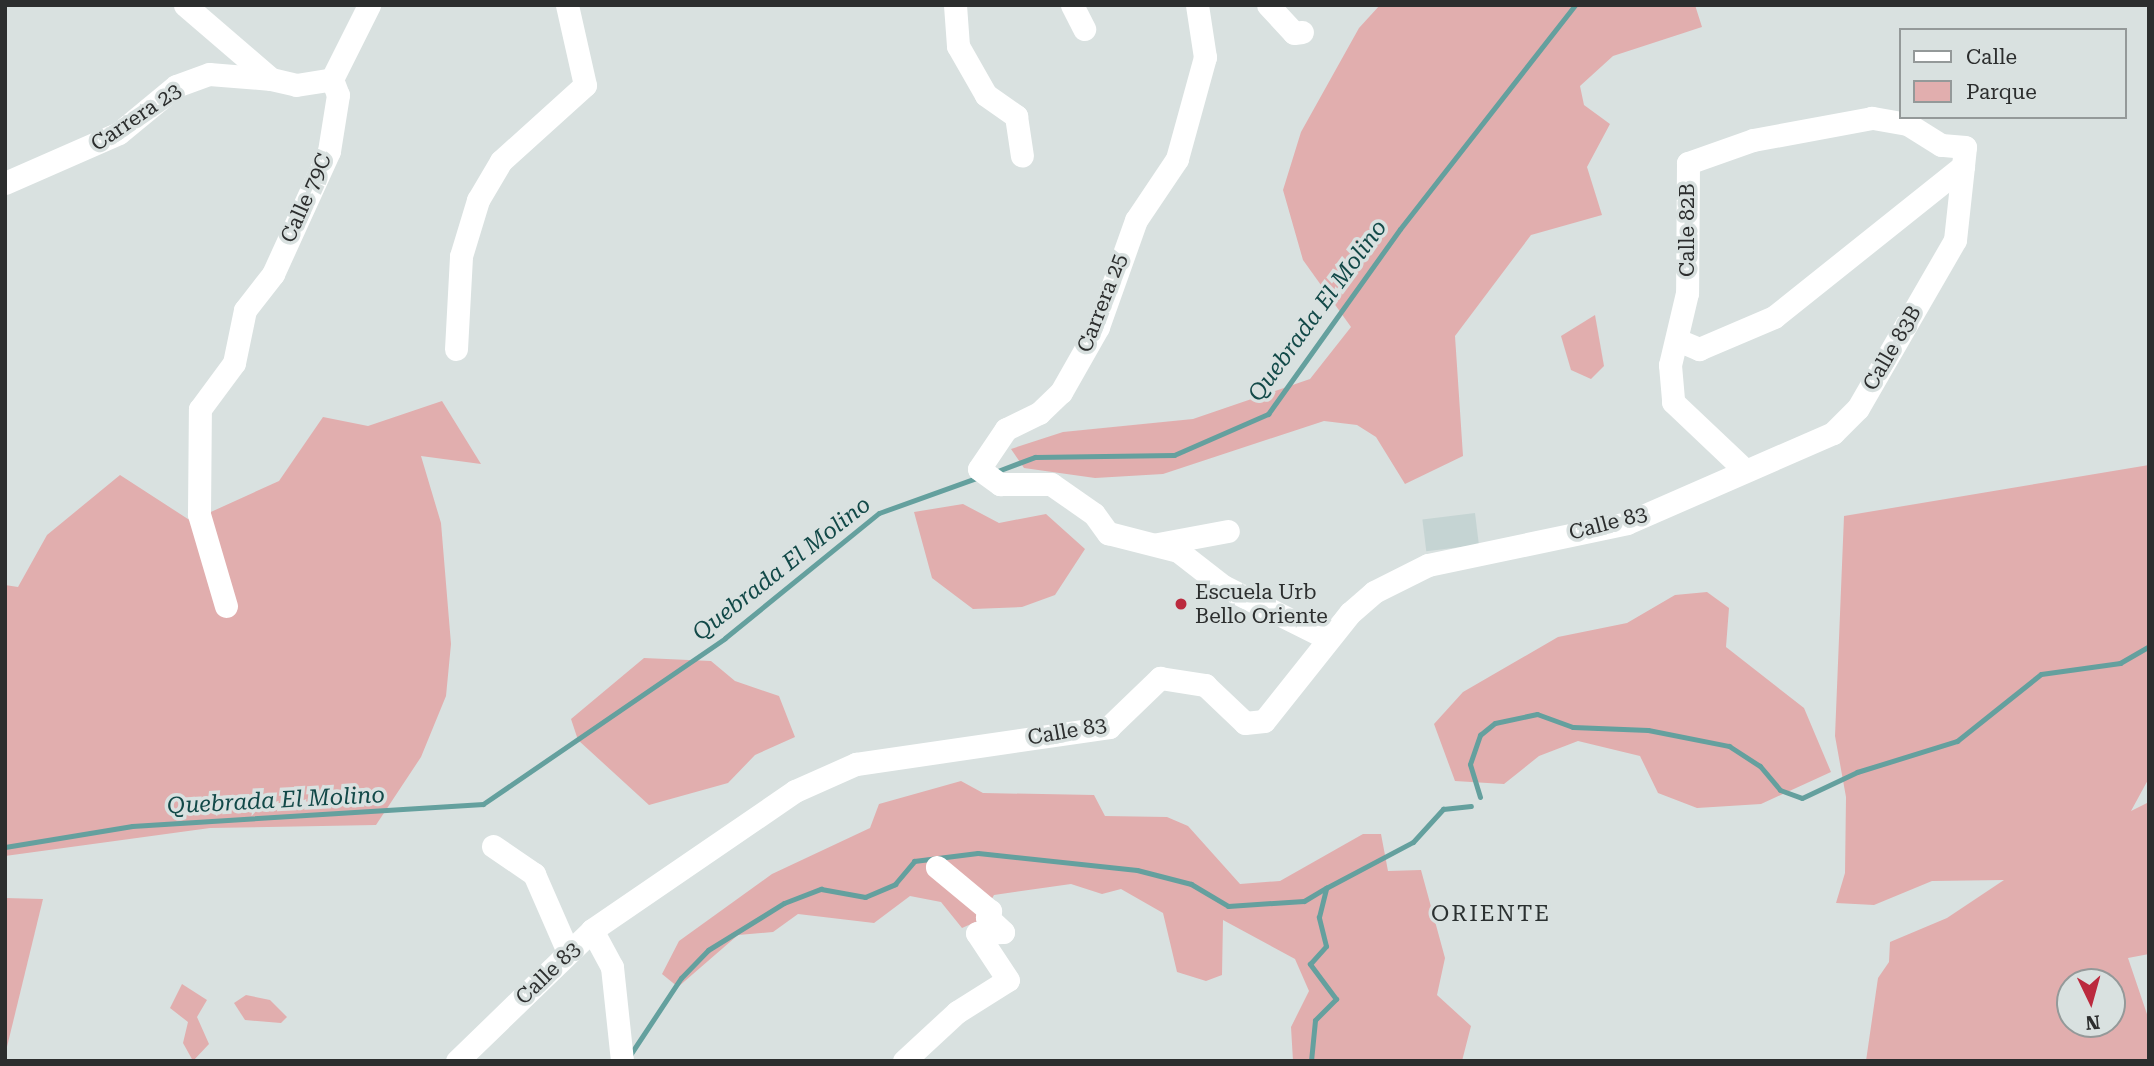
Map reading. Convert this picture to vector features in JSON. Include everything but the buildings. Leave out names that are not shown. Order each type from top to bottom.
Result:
[{"type":"street","points":[[185,5],[271,79]]},
{"type":"street","points":[[332,79],[369,5]]},
{"type":"street","points":[[456,349],[461,256],[478,200],[500,161],[585,85],[567,5]]},
{"type":"street","points":[[956,5],[958,46],[986,95],[1016,116],[1022,156]]},
{"type":"street","points":[[1072,5],[1084,29]]},
{"type":"street","name":"Carrera 25","points":[[1196,5],[1205,57],[1177,159],[1136,220],[1098,327],[1061,392],[1039,413],[1006,429],[979,469],[1000,484],[1051,484],[1094,514],[1108,533],[1158,544],[1223,586],[1327,638]]},
{"type":"street","points":[[1268,5],[1294,33],[1301,32]]},
{"type":"street","name":"Carrera 23","points":[[5,183],[119,133],[176,86],[209,74],[271,79],[296,85],[332,79]]},
{"type":"street","name":"Calle 79C","points":[[226,606],[199,514],[200,409],[234,363],[246,310],[273,274],[328,151],[338,95],[332,79]]},
{"type":"street","name":"Calle 82B","points":[[1745,470],[1673,402],[1670,365],[1680,341],[1688,163],[1753,140],[1872,118],[1907,124],[1964,157]]},
{"type":"street","points":[[1680,341],[1699,349],[1774,317],[1964,157]]},
{"type":"street","name":"Calle 83B","points":[[1745,470],[1833,433],[1858,408],[1955,240],[1964,157]]},
{"type":"street","name":"Calle 83","points":[[457,1061],[592,930],[795,791],[856,764],[1109,727],[1160,678],[1205,685],[1254,725],[1272,716],[1327,638],[1374,592],[1428,565],[1627,523],[1745,470]]},
{"type":"street","points":[[1158,544],[1228,531]]},
{"type":"street","points":[[494,846],[534,874],[568,952]]},
{"type":"street","points":[[904,1061],[957,1012],[1009,980],[976,933],[1003,932],[988,917],[990,911],[937,867]]},
{"type":"street","points":[[592,930],[612,967],[621,1054]]},
{"type":"shaded area","points":[[1475,513],[1479,545],[1426,551],[1422,519]]},
{"type":"green space","points":[[1380,5],[1695,5],[1702,27],[1613,56],[1580,86],[1584,105],[1610,124],[1587,167],[1602,215],[1531,235],[1455,336],[1463,456],[1405,484],[1376,437],[1357,425],[1324,421],[1163,474],[1095,478],[1024,468],[1011,449],[1063,432],[1193,419],[1310,379],[1351,327],[1303,260],[1283,190],[1301,132],[1359,28]]},
{"type":"green space","points":[[1595,315],[1604,366],[1591,379],[1571,370],[1561,336]]},
{"type":"green space","points":[[442,401],[481,464],[421,456],[441,523],[451,644],[446,696],[421,757],[376,825],[210,828],[5,856],[5,585],[18,587],[47,535],[120,475],[191,521],[279,481],[323,417],[368,426]]},
{"type":"green space","points":[[2149,465],[2149,778],[2131,811],[2149,802],[2149,954],[2128,958],[2149,1020],[2149,1061],[1866,1061],[1878,978],[1889,962],[1890,942],[1947,918],[2004,880],[1932,881],[1874,905],[1836,903],[1845,873],[1846,797],[1835,736],[1844,516]]},
{"type":"green space","points":[[963,504],[999,523],[1046,514],[1085,549],[1055,595],[1022,607],[973,609],[932,578],[914,512]]},
{"type":"green space","points":[[1707,592],[1729,608],[1726,647],[1804,708],[1831,772],[1761,804],[1697,808],[1658,793],[1640,756],[1578,741],[1539,756],[1504,784],[1455,781],[1434,724],[1463,692],[1558,637],[1627,623],[1675,595]]},
{"type":"green space","points":[[644,658],[711,661],[735,681],[779,696],[795,737],[755,755],[728,783],[649,805],[578,740],[571,719]]},
{"type":"green space","points":[[961,781],[983,793],[1094,795],[1105,816],[1167,817],[1188,826],[1240,884],[1280,881],[1363,834],[1381,834],[1388,871],[1421,870],[1445,958],[1437,995],[1471,1026],[1462,1061],[1293,1061],[1291,1027],[1309,991],[1295,959],[1223,920],[1222,975],[1206,981],[1177,972],[1163,913],[1121,889],[1102,894],[1071,884],[994,895],[980,920],[962,928],[941,902],[910,896],[874,923],[798,914],[773,932],[738,935],[678,987],[662,974],[679,941],[772,874],[870,828],[879,804]]},
{"type":"green space","points":[[5,898],[43,899],[5,1055]]},
{"type":"green space","points":[[182,984],[207,1000],[197,1017],[209,1044],[193,1061],[183,1043],[188,1022],[170,1008]]},
{"type":"green space","points":[[246,995],[270,1000],[287,1017],[281,1023],[245,1020],[234,1003]]},
{"type":"waterway","name":"Quebrada El Molino","points":[[995,472],[1035,457],[1174,455],[1268,414],[1400,229],[1575,5]]},
{"type":"waterway","name":"Quebrada El Molino","points":[[5,847],[132,826],[483,804],[725,638],[879,513],[979,477]]},
{"type":"waterway","points":[[1480,797],[1470,764],[1480,735],[1495,723],[1537,714],[1573,727],[1648,730],[1729,746],[1760,766],[1780,790],[1802,798],[1857,772],[1957,741],[2041,674],[2120,663],[2149,646]]},
{"type":"waterway","points":[[1311,1061],[1315,1020],[1336,999],[1310,964],[1326,946],[1319,917],[1326,888],[1413,842],[1443,809],[1471,806]]},
{"type":"waterway","points":[[628,1058],[681,978],[708,950],[784,903],[821,889],[865,897],[895,884],[914,861],[978,853],[1137,870],[1191,884],[1228,906],[1304,901],[1326,888]]},
{"type":"place","name":"Escuela Urb Bello Oriente","points":[[1181,604]]},
{"type":"district","name":"ORIENTE","points":[[1491,914]]}]
